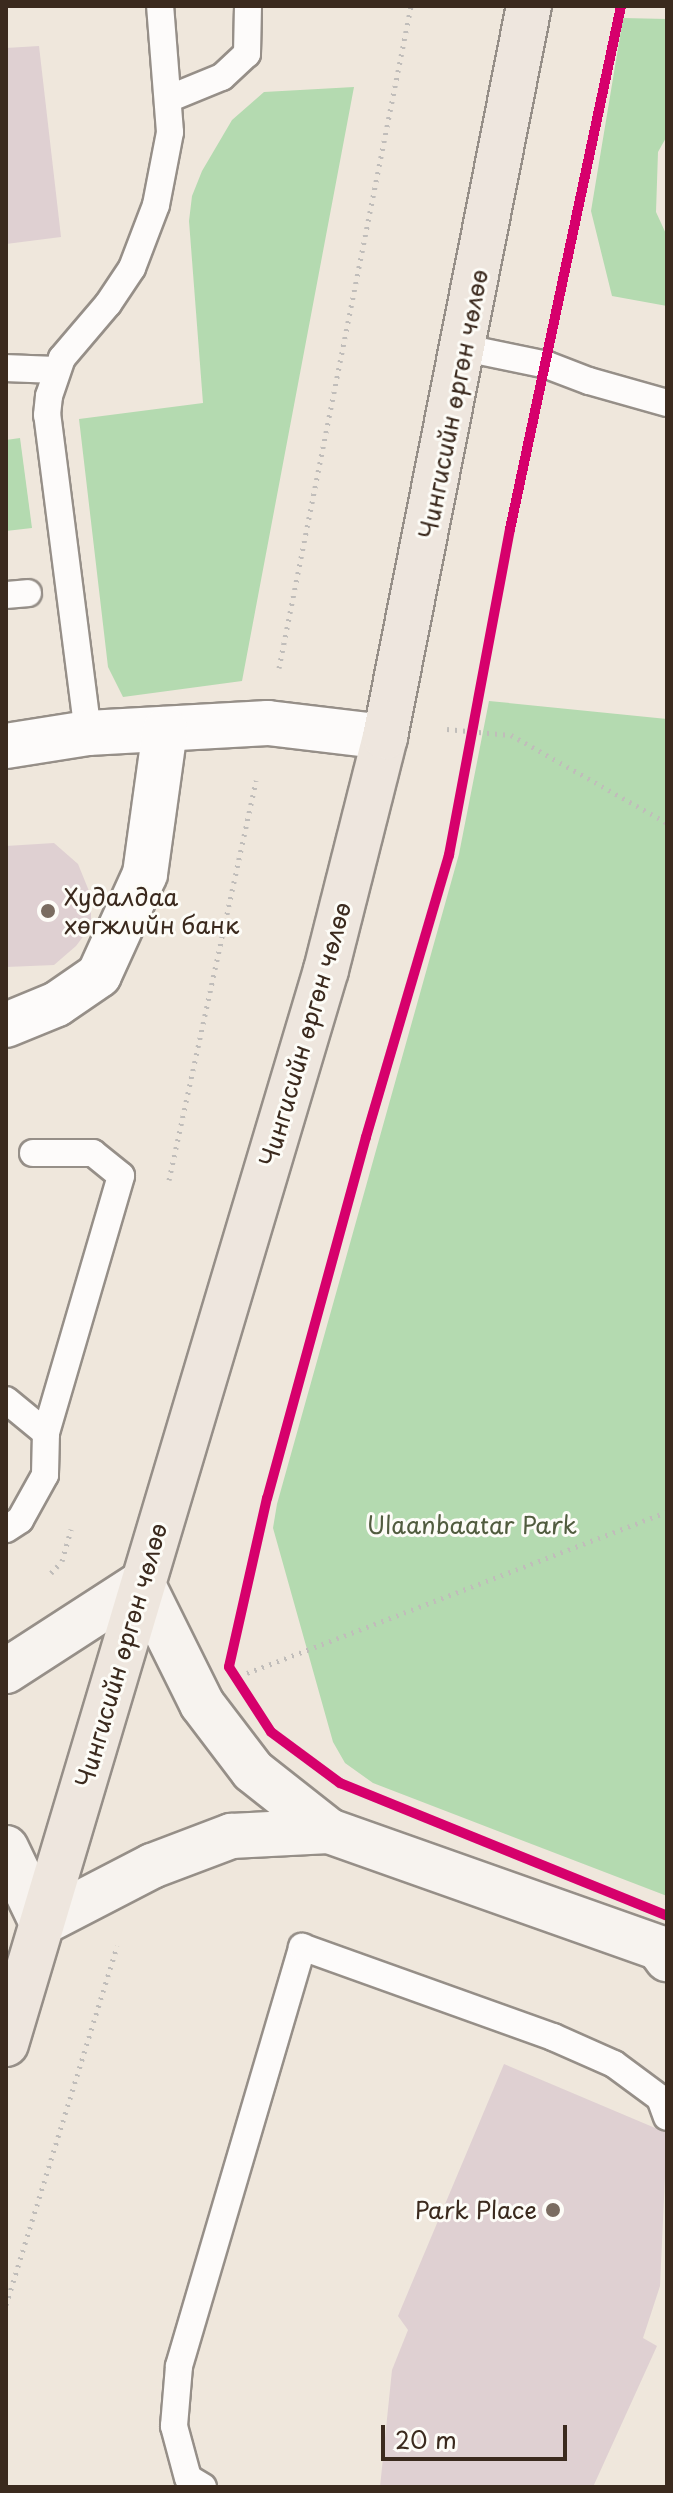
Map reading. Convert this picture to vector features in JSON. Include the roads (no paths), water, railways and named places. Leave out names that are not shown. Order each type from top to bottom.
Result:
[{"type":"highway","name":"Чингисийн өргөн чөлөө","points":[[6,2044],[326,970],[385,737],[465,348],[529,6]]},
{"type":"street","points":[[6,746],[88,733],[268,723],[385,737]]},
{"type":"street","points":[[6,1025],[57,1004],[99,975],[145,874],[165,729]]},
{"type":"street","points":[[6,1671],[142,1583],[202,1704],[253,1771],[329,1831],[659,1948],[667,1959]]},
{"type":"street","points":[[6,1848],[42,1923],[152,1866],[231,1836],[329,1831]]},
{"type":"lane","points":[[88,733],[47,415],[56,370],[122,285],[147,236],[166,167],[170,132],[160,6]]},
{"type":"lane","points":[[168,99],[222,77],[247,54],[248,6]]},
{"type":"lane","points":[[465,348],[547,365],[589,381],[667,403]]},
{"type":"lane","points":[[6,368],[56,370]]},
{"type":"lane","points":[[6,1529],[20,1520],[45,1475],[46,1433],[121,1176],[93,1153],[33,1153]]},
{"type":"lane","points":[[6,1400],[46,1433]]},
{"type":"lane","points":[[203,2487],[188,2478],[174,2426],[179,2366],[302,1947],[553,2037],[614,2064],[660,2098],[667,2117]]},
{"type":"place","name":"Худалдаа хөгжлийн банк","points":[[48,911]]},
{"type":"place","name":"Park Place","points":[[553,2210]]},
{"type":"park label","name":"Ulaanbaatar Park","points":[[472,1525]]}]
